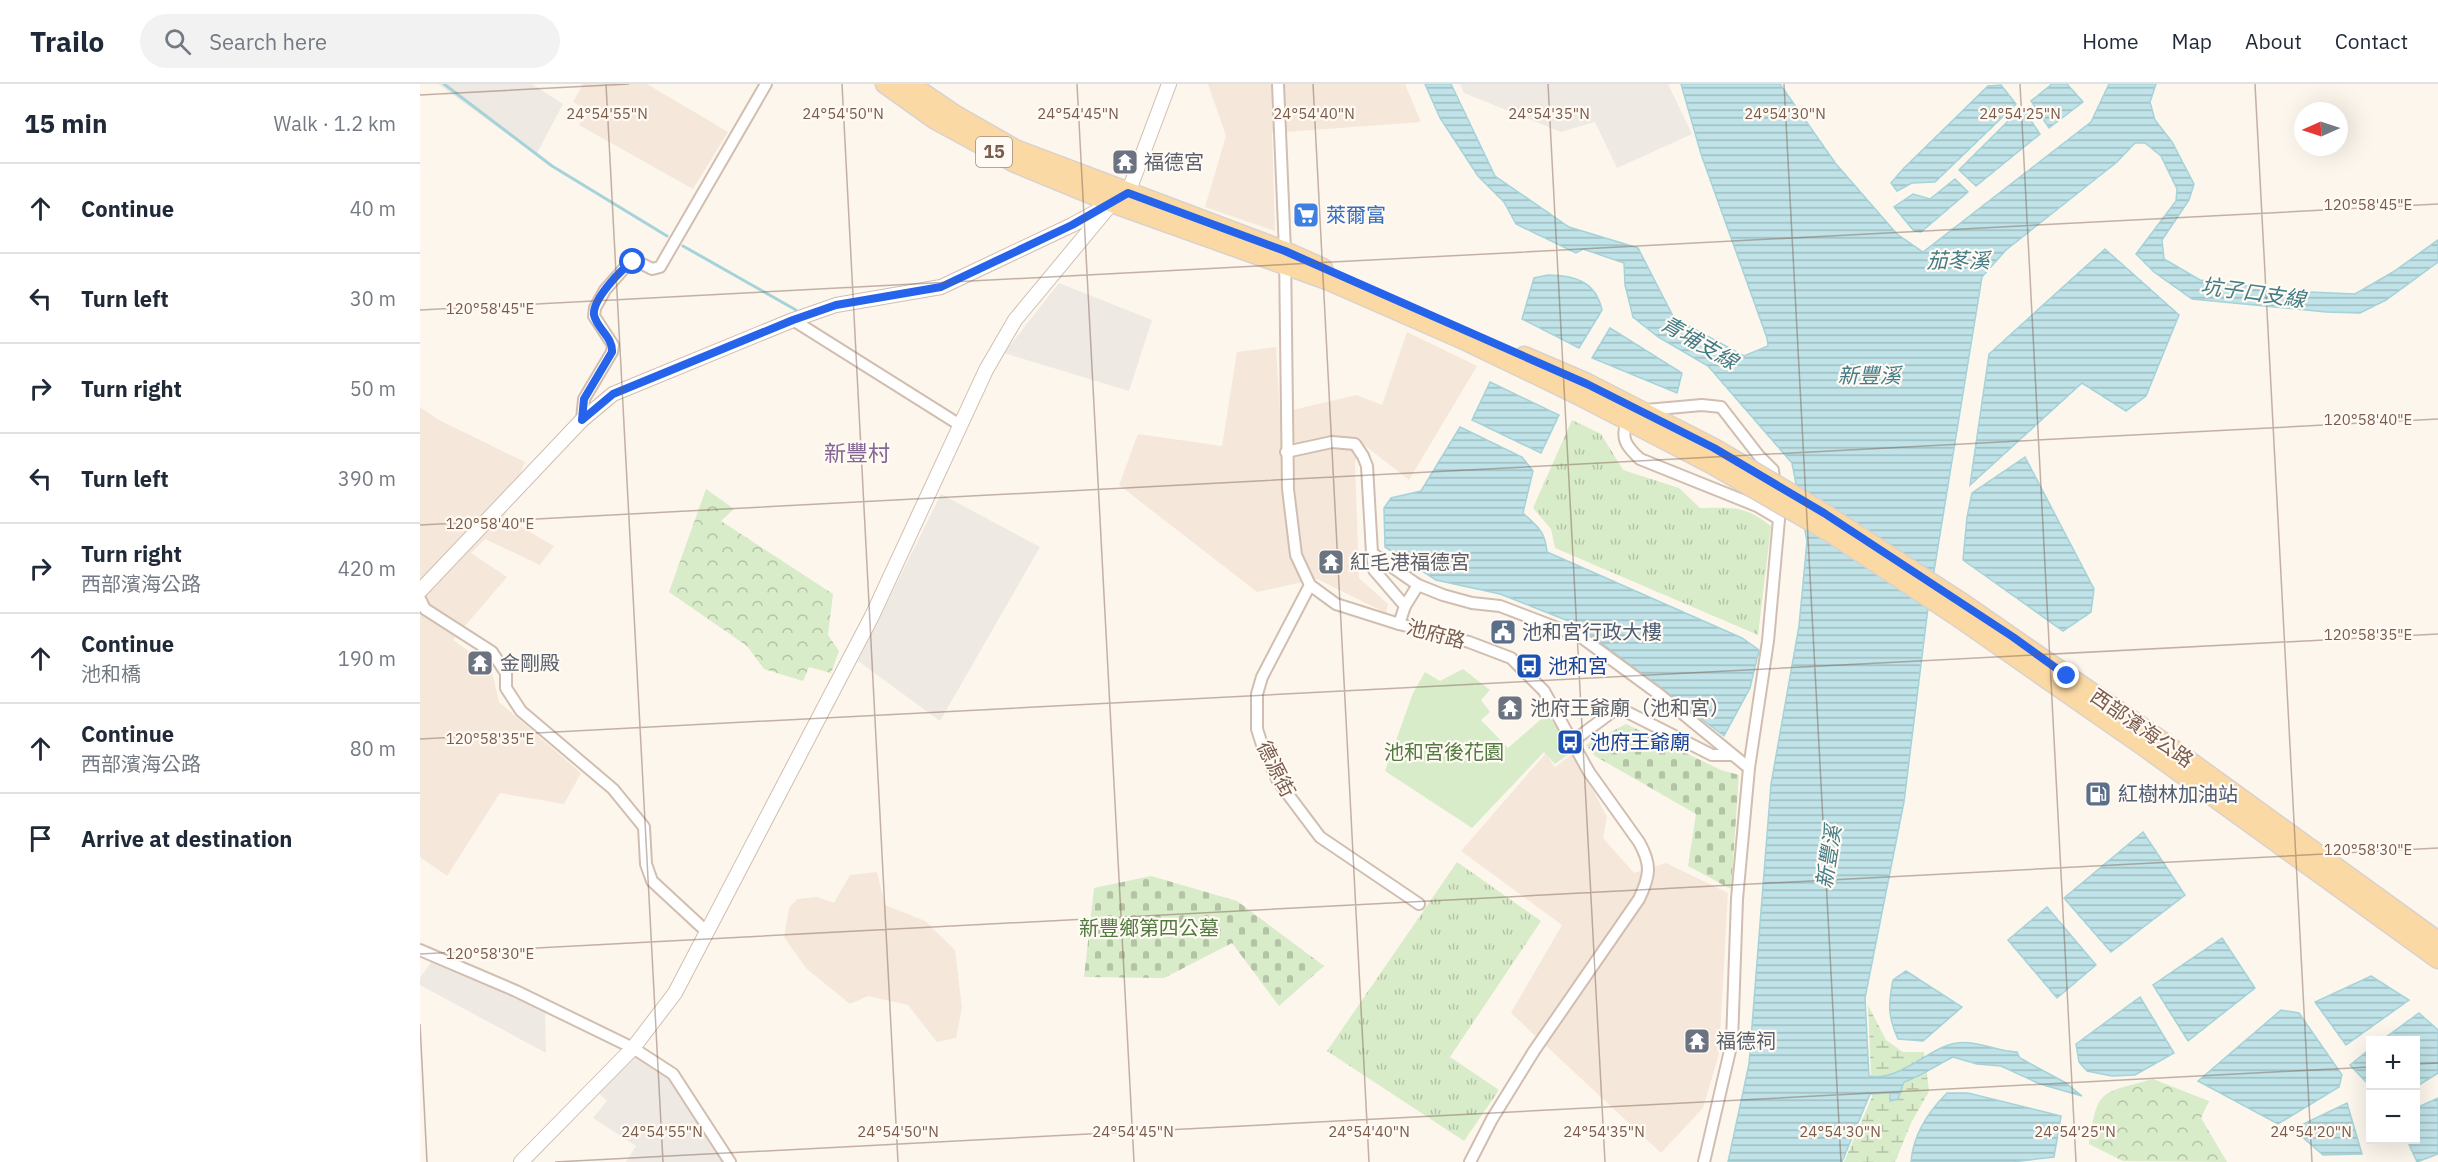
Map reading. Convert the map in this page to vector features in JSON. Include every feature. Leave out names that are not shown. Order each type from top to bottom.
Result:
[{"type":"main road","name":"15","points":[[885,84],[934,119],[1015,163],[1112,203],[1285,258]]},
{"type":"main road","name":"15","points":[[910,84],[954,114],[1015,149],[1128,193],[1576,379],[1633,416],[1713,457],[1834,535],[1958,609]]},
{"type":"main road","name":"西部濱海公路","points":[[1958,609],[2159,739],[2438,941]]},
{"type":"main road","name":"西部濱海公路","points":[[1958,609],[2438,959]]},
{"type":"street","points":[[582,420],[584,399],[612,352],[613,345],[594,316],[598,300],[604,290],[633,262],[641,263],[652,269],[660,267],[766,84]]},
{"type":"street","points":[[420,591],[582,420],[613,394],[793,320],[836,305],[941,287],[1072,225],[1128,193],[1168,84]]},
{"type":"street","name":"池府路","points":[[1278,84],[1285,258],[1288,489],[1296,555],[1310,585],[1336,604],[1399,624],[1469,642],[1511,658],[1544,691],[1589,772],[1644,852],[1649,870],[1647,882],[1633,908],[1529,1060],[1492,1119],[1470,1162]]},
{"type":"street","points":[[520,1162],[633,1048],[675,993],[872,616],[986,370],[1015,321],[1112,203]]},
{"type":"street","points":[[793,320],[960,425]]},
{"type":"street","points":[[1704,1162],[1732,1042],[1737,899],[1749,768],[1768,641],[1779,519],[1773,470],[1759,456],[1721,407],[1702,405],[1633,416],[1622,432],[1626,446],[1640,459],[1757,506],[1779,519]]},
{"type":"street","points":[[1286,452],[1342,442],[1354,444],[1367,466],[1374,570],[1405,606]]},
{"type":"street","points":[[1757,506],[1775,489]]},
{"type":"street","points":[[1372,553],[1418,585],[1472,603],[1500,606],[1581,637],[1660,696],[1730,755],[1749,768]]},
{"type":"street","name":"德源街","points":[[1310,585],[1262,677],[1257,694],[1257,729],[1263,748],[1278,781],[1320,837],[1419,904]]},
{"type":"street","points":[[1399,624],[1405,606],[1418,585]]},
{"type":"street","points":[[422,608],[492,652],[506,673],[506,688],[521,711],[613,789],[644,827],[646,864],[652,880],[706,931]]},
{"type":"street","points":[[1573,741],[1612,712],[1623,710],[1712,755],[1730,755]]},
{"type":"street","points":[[420,950],[516,991],[633,1048],[673,1074],[730,1162]]},
{"type":"shaded area","points":[[438,84],[532,84],[563,104],[536,155]]},
{"type":"shaded area","points":[[583,84],[647,84],[728,132],[693,189],[579,125],[588,111],[573,102]]},
{"type":"shaded area","points":[[1208,84],[1405,84],[1421,122],[1272,133],[1275,231],[1205,207],[1226,136]]},
{"type":"shaded area","points":[[1460,84],[1668,84],[1692,134],[1617,168],[1595,122],[1561,132],[1464,93]]},
{"type":"shaded area","points":[[1059,283],[1152,320],[1129,391],[1004,353]]},
{"type":"shaded area","points":[[1407,332],[1477,366],[1409,480],[1364,445],[1355,462],[1359,578],[1388,604],[1386,613],[1317,579],[1257,592],[1119,485],[1138,434],[1222,446],[1237,352],[1276,347],[1280,413],[1356,395],[1382,405]]},
{"type":"shaded area","points":[[420,407],[439,420],[525,462],[504,517],[554,546],[540,565],[485,539],[471,553],[507,577],[453,640],[491,667],[499,702],[581,773],[564,804],[500,793],[447,876],[420,857]]},
{"type":"shaded area","points":[[941,494],[1040,547],[940,721],[858,661]]},
{"type":"shaded area","points":[[1546,753],[1555,767],[1574,753],[1607,817],[1603,838],[1634,873],[1666,863],[1728,893],[1719,1054],[1703,1108],[1661,1153],[1511,1013],[1562,925],[1461,851]]},
{"type":"shaded area","points":[[877,872],[885,905],[925,921],[955,950],[962,1008],[956,1038],[937,1042],[908,1005],[868,996],[850,1004],[806,968],[784,937],[789,908],[797,899],[817,897],[834,903],[850,875]]},
{"type":"shaded area","points":[[432,961],[545,1012],[546,1053],[420,985],[420,978]]},
{"type":"shaded area","points":[[635,1057],[671,1080],[723,1162],[626,1162],[636,1146],[593,1118],[607,1101],[597,1091]]},
{"type":"green space","points":[[1572,420],[1601,434],[1623,470],[1679,488],[1700,508],[1738,509],[1753,514],[1771,526],[1758,635],[1555,548],[1551,529],[1533,508]]},
{"type":"green space","points":[[706,489],[734,509],[721,521],[833,594],[828,635],[839,651],[831,673],[809,667],[803,681],[764,669],[747,646],[669,592]]},
{"type":"green space","name":"池和宮後花園","points":[[1463,669],[1490,690],[1481,700],[1490,712],[1481,720],[1508,748],[1547,714],[1573,751],[1555,764],[1544,752],[1472,828],[1385,771],[1413,693],[1425,672],[1440,681]]},
{"type":"green space","points":[[1626,724],[1721,770],[1739,775],[1731,889],[1688,866],[1696,814],[1595,756],[1586,745]]},
{"type":"green space","points":[[1457,862],[1541,921],[1450,1057],[1499,1090],[1464,1141],[1327,1051]]},
{"type":"green space","name":"新豐鄉第四公墓","points":[[1151,876],[1237,901],[1324,966],[1279,1006],[1232,943],[1164,978],[1084,977],[1094,888]]},
{"type":"green space","points":[[1868,1005],[1886,1040],[1903,1052],[1924,1052],[1929,1091],[1911,1123],[1895,1162],[1844,1162],[1872,1097]]},
{"type":"green space","points":[[2153,1079],[2209,1101],[2201,1118],[2227,1162],[2123,1161],[2089,1144],[2095,1112],[2104,1096],[2122,1087]]},
{"type":"water","name":"新豐溪","points":[[1425,84],[1451,84],[1495,176],[1569,227],[1638,248],[1674,318],[1744,356],[1768,346],[1767,338],[1701,154],[1681,84],[1780,84],[1836,164],[1897,234],[1923,252],[2091,122],[2109,84],[2156,84],[2150,102],[2155,120],[2172,142],[2194,184],[2189,200],[2162,240],[2164,259],[2200,280],[2286,291],[2355,294],[2393,272],[2438,240],[2438,262],[2386,300],[2360,313],[2326,312],[2192,299],[2154,272],[2136,254],[2176,201],[2177,189],[2161,156],[2145,143],[2135,143],[2117,162],[2006,250],[1982,277],[1928,608],[1904,802],[1865,998],[1869,1076],[1878,1077],[1898,1072],[1943,1047],[1972,1043],[2017,1052],[2020,1058],[2066,1083],[2082,1096],[2040,1084],[2001,1066],[1977,1064],[1953,1057],[1904,1082],[1898,1099],[1890,1101],[1890,1093],[1870,1094],[1842,1162],[1728,1162],[1749,1064],[1771,784],[1799,626],[1807,541],[1792,463],[1708,366],[1658,337],[1633,317],[1625,285],[1624,263],[1583,249],[1576,253],[1516,224],[1504,202],[1478,176],[1440,118]]},
{"type":"water","points":[[2052,84],[2067,84],[2083,102],[2049,128],[2031,101]]},
{"type":"water","points":[[2001,85],[2016,104],[1935,182],[1912,183],[1897,191],[1891,183],[1903,169],[1988,86]]},
{"type":"water","points":[[2024,110],[2040,134],[1976,186],[1959,170],[2014,115]]},
{"type":"water","points":[[1955,179],[1968,192],[1921,232],[1914,231],[1894,207],[1913,194],[1930,199]]},
{"type":"water","points":[[2105,249],[2179,315],[2146,396],[2126,411],[2082,383],[1970,485],[1989,354]]},
{"type":"water","points":[[1548,275],[1583,282],[1599,300],[1602,310],[1579,348],[1522,319],[1534,278]]},
{"type":"water","points":[[1610,328],[1682,373],[1677,393],[1592,358]]},
{"type":"water","points":[[1490,382],[1559,415],[1541,453],[1472,420]]},
{"type":"water","points":[[1460,427],[1522,457],[1533,471],[1523,513],[1540,530],[1545,539],[1547,552],[1742,638],[1759,650],[1750,688],[1724,736],[1576,624],[1500,594],[1436,580],[1385,547],[1384,508],[1391,498],[1421,491]]},
{"type":"water","points":[[2025,457],[2094,589],[2091,612],[2063,631],[1963,560],[1972,493]]},
{"type":"water","points":[[2143,832],[2185,895],[2111,952],[2064,898]]},
{"type":"water","points":[[2047,907],[2096,965],[2057,998],[2008,940]]},
{"type":"water","points":[[2222,938],[2255,988],[2188,1041],[2153,985]]},
{"type":"water","points":[[1906,971],[1962,1007],[1923,1041],[1898,1039],[1892,1024],[1890,996],[1893,980]]},
{"type":"water","points":[[2371,976],[2409,1000],[2346,1045],[2315,1002]]},
{"type":"water","points":[[2140,997],[2174,1053],[2135,1075],[2112,1076],[2087,1071],[2079,1062],[2076,1044]]},
{"type":"water","points":[[2281,1010],[2299,1013],[2342,1075],[2339,1087],[2278,1124],[2198,1081]]},
{"type":"water","points":[[2419,1013],[2438,1030],[2438,1073],[2420,1084],[2420,1036],[2387,1036]]},
{"type":"water","points":[[2366,1052],[2366,1082],[2350,1065]]},
{"type":"water","points":[[1947,1093],[1968,1093],[2061,1116],[2054,1157],[2012,1162],[1911,1162],[1918,1133]]},
{"type":"water","points":[[2438,1098],[2438,1154],[2417,1162],[2409,1144],[2420,1144],[2420,1106]]},
{"type":"water","points":[[2347,1103],[2362,1154],[2323,1155],[2293,1129]]},
{"type":"waterway","points":[[444,84],[552,166],[667,236]]},
{"type":"waterway","points":[[683,246],[796,310]]},
{"type":"place","name":"福德宮","points":[[1125,162]]},
{"type":"place","name":"萊爾富","points":[[1306,215]]},
{"type":"place","name":"紅毛港福德宮","points":[[1331,562]]},
{"type":"place","name":"池和宮行政大樓","points":[[1503,632]]},
{"type":"place","name":"金剛殿","points":[[480,663]]},
{"type":"place","name":"池和宮","points":[[1529,666]]},
{"type":"place","name":"池府王爺廟（池和宮）","points":[[1510,708]]},
{"type":"place","name":"池府王爺廟","points":[[1570,742]]},
{"type":"place","name":"紅樹林加油站","points":[[2098,794]]},
{"type":"place","name":"福德祠","points":[[1697,1041]]},
{"type":"district","name":"新豐村","points":[[857,453]]},
{"type":"route","points":[[633,262],[627,265],[604,290],[595,308],[594,316],[613,345],[612,352],[584,399],[582,420],[613,394],[793,320],[836,305],[941,287],[1072,225],[1128,193],[1285,251],[1587,384],[1714,448],[1824,513],[2013,637],[2067,676]]},
{"type":"water label","name":"茄苳溪","points":[[1958,261]]},
{"type":"water label","name":"坑子口支線","points":[[2253,293]]},
{"type":"water label","name":"青埔支線","points":[[1699,343]]}]
